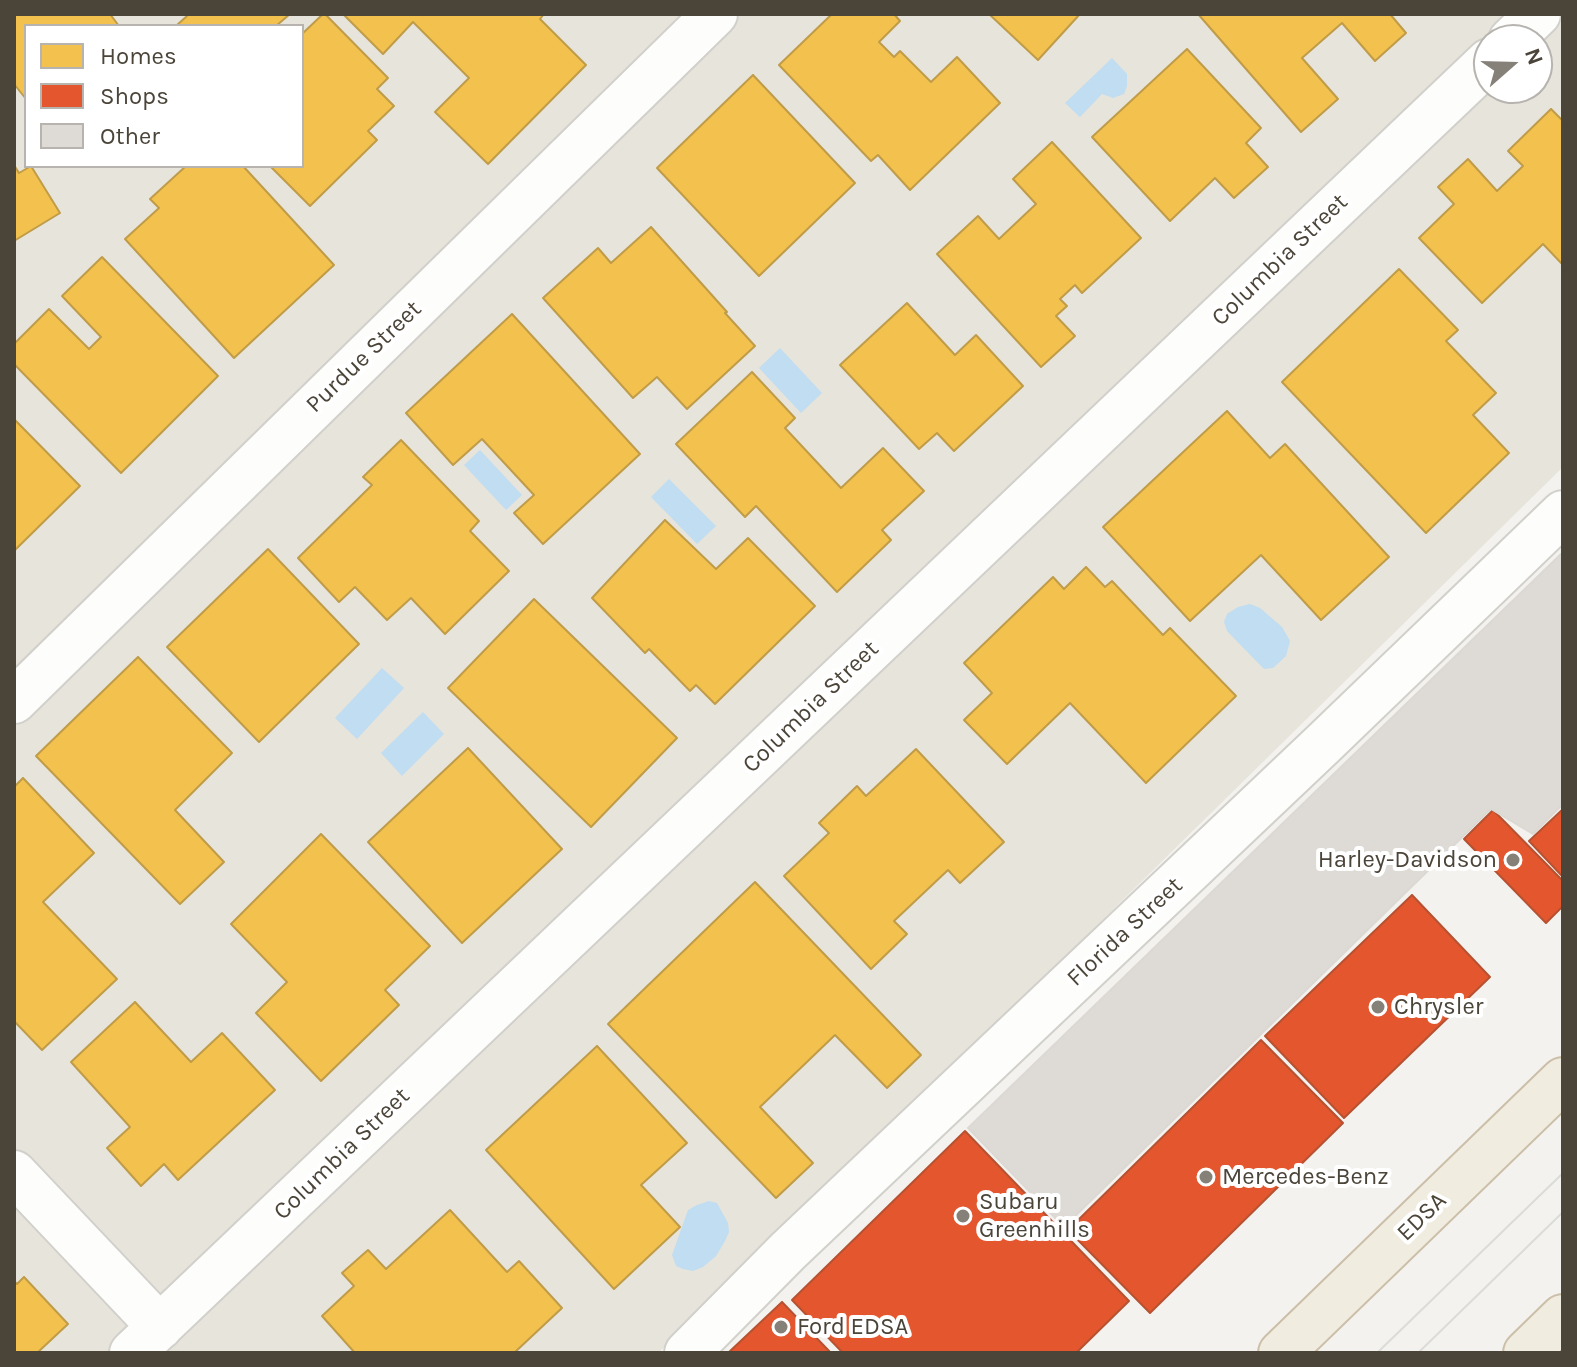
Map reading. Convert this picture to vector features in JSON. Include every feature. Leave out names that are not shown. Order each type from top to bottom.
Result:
[{"type":"highway","name":"EDSA","points":[[1281,1353],[1563,1080]]},
{"type":"highway","points":[[1526,1353],[1563,1317]]},
{"type":"street","name":"Purdue Street","points":[[14,701],[715,14]]},
{"type":"street","name":"Columbia Street","points":[[146,1340],[1473,76]]},
{"type":"street","name":"Florida Street","points":[[687,1353],[788,1251],[1563,513]]},
{"type":"street","points":[[14,1173],[146,1340]]},
{"type":"shaded area","points":[[14,14],[1563,14],[1563,467],[725,1291],[658,1353],[14,1353]]},
{"type":"water","points":[[1112,58],[1127,74],[1124,94],[1113,98],[1102,94],[1080,117],[1065,103]]},
{"type":"water","points":[[780,348],[822,393],[801,413],[759,368]]},
{"type":"water","points":[[480,450],[522,495],[506,510],[464,465]]},
{"type":"water","points":[[669,479],[716,526],[697,544],[651,497]]},
{"type":"water","points":[[1250,604],[1260,608],[1282,627],[1290,641],[1286,656],[1273,668],[1264,669],[1227,631],[1224,622],[1227,614]]},
{"type":"water","points":[[382,668],[404,688],[357,739],[335,718]]},
{"type":"water","points":[[423,712],[444,734],[402,776],[381,753]]},
{"type":"water","points":[[709,1201],[717,1203],[728,1223],[729,1232],[725,1241],[716,1256],[703,1267],[693,1271],[676,1266],[672,1255],[688,1210]]},
{"type":"building: Homes","points":[[14,14],[110,14],[118,24],[24,24],[24,96],[14,84]]},
{"type":"building: Homes","points":[[290,14],[278,24],[178,24],[187,16]]},
{"type":"building: Homes","points":[[325,14],[388,78],[377,89],[394,106],[368,131],[377,140],[310,206],[272,168],[304,168],[304,32]]},
{"type":"building: Homes","points":[[343,14],[544,14],[540,19],[586,65],[488,164],[435,112],[469,78],[413,22],[383,54]]},
{"type":"building: Homes","points":[[832,14],[894,14],[900,21],[879,42],[894,57],[900,51],[931,82],[957,57],[1000,103],[910,190],[878,155],[871,161],[779,65]]},
{"type":"building: Homes","points":[[989,14],[1080,14],[1038,60]]},
{"type":"building: Homes","points":[[1198,14],[1390,14],[1406,33],[1375,61],[1342,23],[1302,58],[1338,99],[1301,132]]},
{"type":"building: Homes","points":[[1187,49],[1261,128],[1246,143],[1268,167],[1234,198],[1215,178],[1170,221],[1092,137]]},
{"type":"building: Homes","points":[[753,75],[855,183],[759,276],[657,168]]},
{"type":"building: Homes","points":[[1551,109],[1563,121],[1563,265],[1543,244],[1482,303],[1419,238],[1454,204],[1438,187],[1468,159],[1497,191],[1523,166],[1508,151]]},
{"type":"building: Homes","points":[[1052,142],[1141,238],[1082,293],[1075,285],[1060,299],[1067,306],[1056,316],[1075,336],[1041,367],[937,254],[978,216],[999,239],[1036,204],[1013,179]]},
{"type":"building: Homes","points":[[14,165],[19,173],[32,168],[60,213],[14,241]]},
{"type":"building: Homes","points":[[184,168],[245,168],[334,265],[234,358],[125,239],[159,208],[150,199]]},
{"type":"building: Homes","points":[[651,227],[755,346],[687,409],[657,377],[633,398],[543,298],[598,248],[611,263]]},
{"type":"building: Homes","points":[[102,257],[218,376],[121,473],[14,364],[14,344],[49,309],[89,349],[101,337],[62,296]]},
{"type":"building: Homes","points":[[1399,269],[1458,330],[1446,341],[1496,393],[1473,415],[1509,453],[1426,533],[1282,382]]},
{"type":"building: Homes","points":[[907,303],[955,355],[976,335],[1023,386],[954,451],[937,433],[919,449],[840,365]]},
{"type":"building: Homes","points":[[512,314],[640,454],[543,544],[514,513],[534,495],[482,439],[453,465],[406,413]]},
{"type":"building: Homes","points":[[752,372],[795,418],[785,428],[841,488],[883,448],[924,491],[882,530],[891,540],[837,592],[756,506],[745,517],[676,444]]},
{"type":"building: Homes","points":[[1227,411],[1270,458],[1285,444],[1389,557],[1321,620],[1261,555],[1190,621],[1103,527]]},
{"type":"building: Homes","points":[[14,419],[80,486],[14,551]]},
{"type":"building: Homes","points":[[401,440],[479,521],[470,531],[509,571],[445,634],[411,598],[387,620],[355,587],[339,602],[298,558],[372,485],[363,477]]},
{"type":"building: Homes","points":[[665,520],[716,569],[748,538],[815,606],[715,704],[696,685],[690,691],[649,649],[645,653],[592,598]]},
{"type":"building: Homes","points":[[268,549],[359,644],[259,742],[167,647]]},
{"type":"building: Homes","points":[[1086,567],[1105,587],[1112,581],[1163,635],[1170,628],[1236,696],[1146,783],[1070,703],[1007,764],[964,720],[992,693],[964,663],[1053,577],[1064,589]]},
{"type":"building: Homes","points":[[534,599],[677,738],[591,827],[448,688]]},
{"type":"building: Homes","points":[[138,657],[232,753],[175,810],[224,862],[180,904],[36,756]]},
{"type":"building: Homes","points":[[468,748],[562,849],[462,943],[368,842]]},
{"type":"building: Homes","points":[[916,749],[1004,842],[960,883],[948,870],[894,921],[907,934],[871,969],[784,876],[829,833],[819,823],[857,786],[866,796]]},
{"type":"building: Homes","points":[[23,778],[94,853],[43,902],[117,979],[42,1050],[14,1021],[14,787]]},
{"type":"building: Homes","points":[[321,834],[430,946],[385,990],[399,1005],[321,1081],[256,1013],[287,982],[231,924]]},
{"type":"building: Homes","points":[[755,882],[921,1055],[887,1088],[835,1035],[760,1107],[813,1163],[776,1198],[608,1024]]},
{"type":"building: Homes","points":[[135,1002],[191,1062],[222,1033],[275,1090],[178,1180],[164,1164],[141,1186],[107,1148],[130,1127],[71,1062]]},
{"type":"building: Homes","points":[[597,1046],[687,1143],[641,1185],[680,1227],[614,1289],[486,1150]]},
{"type":"building: Homes","points":[[450,1210],[507,1272],[519,1261],[562,1308],[514,1353],[355,1353],[322,1316],[354,1286],[342,1273],[368,1250],[386,1269]]},
{"type":"building: Homes","points":[[24,1277],[68,1324],[37,1353],[14,1353],[14,1281],[17,1284]]},
{"type":"building: Shops","points":[[1563,809],[1563,877],[1529,841]]},
{"type":"building: Shops","name":"Harley-Davidson","points":[[1493,810],[1563,881],[1563,906],[1546,923],[1464,839]]},
{"type":"building: Shops","name":"Chrysler","points":[[1412,895],[1490,977],[1344,1118],[1265,1036]]},
{"type":"building: Shops","name":"Mercedes-Benz","points":[[1261,1040],[1343,1123],[1150,1313],[1068,1230]]},
{"type":"building: Shops","name":"Subaru Greenhills","points":[[965,1131],[1129,1301],[1076,1353],[843,1353],[792,1300]]},
{"type":"building: Shops","name":"Ford EDSA","points":[[782,1302],[831,1353],[728,1353]]},
{"type":"building: Other","points":[[1561,554],[1563,804],[1533,834],[1491,809],[1064,1227],[968,1128]]},
{"type":"tram line","points":[[1377,1353],[1563,1173]]},
{"type":"tram line","points":[[1418,1353],[1563,1212]]},
{"type":"place","name":"Harley-Davidson","points":[[1513,860]]},
{"type":"place","name":"Chrysler","points":[[1378,1007]]},
{"type":"place","name":"Mercedes-Benz","points":[[1206,1177]]},
{"type":"place","name":"Subaru Greenhills","points":[[963,1216]]},
{"type":"place","name":"Ford EDSA","points":[[781,1327]]}]
